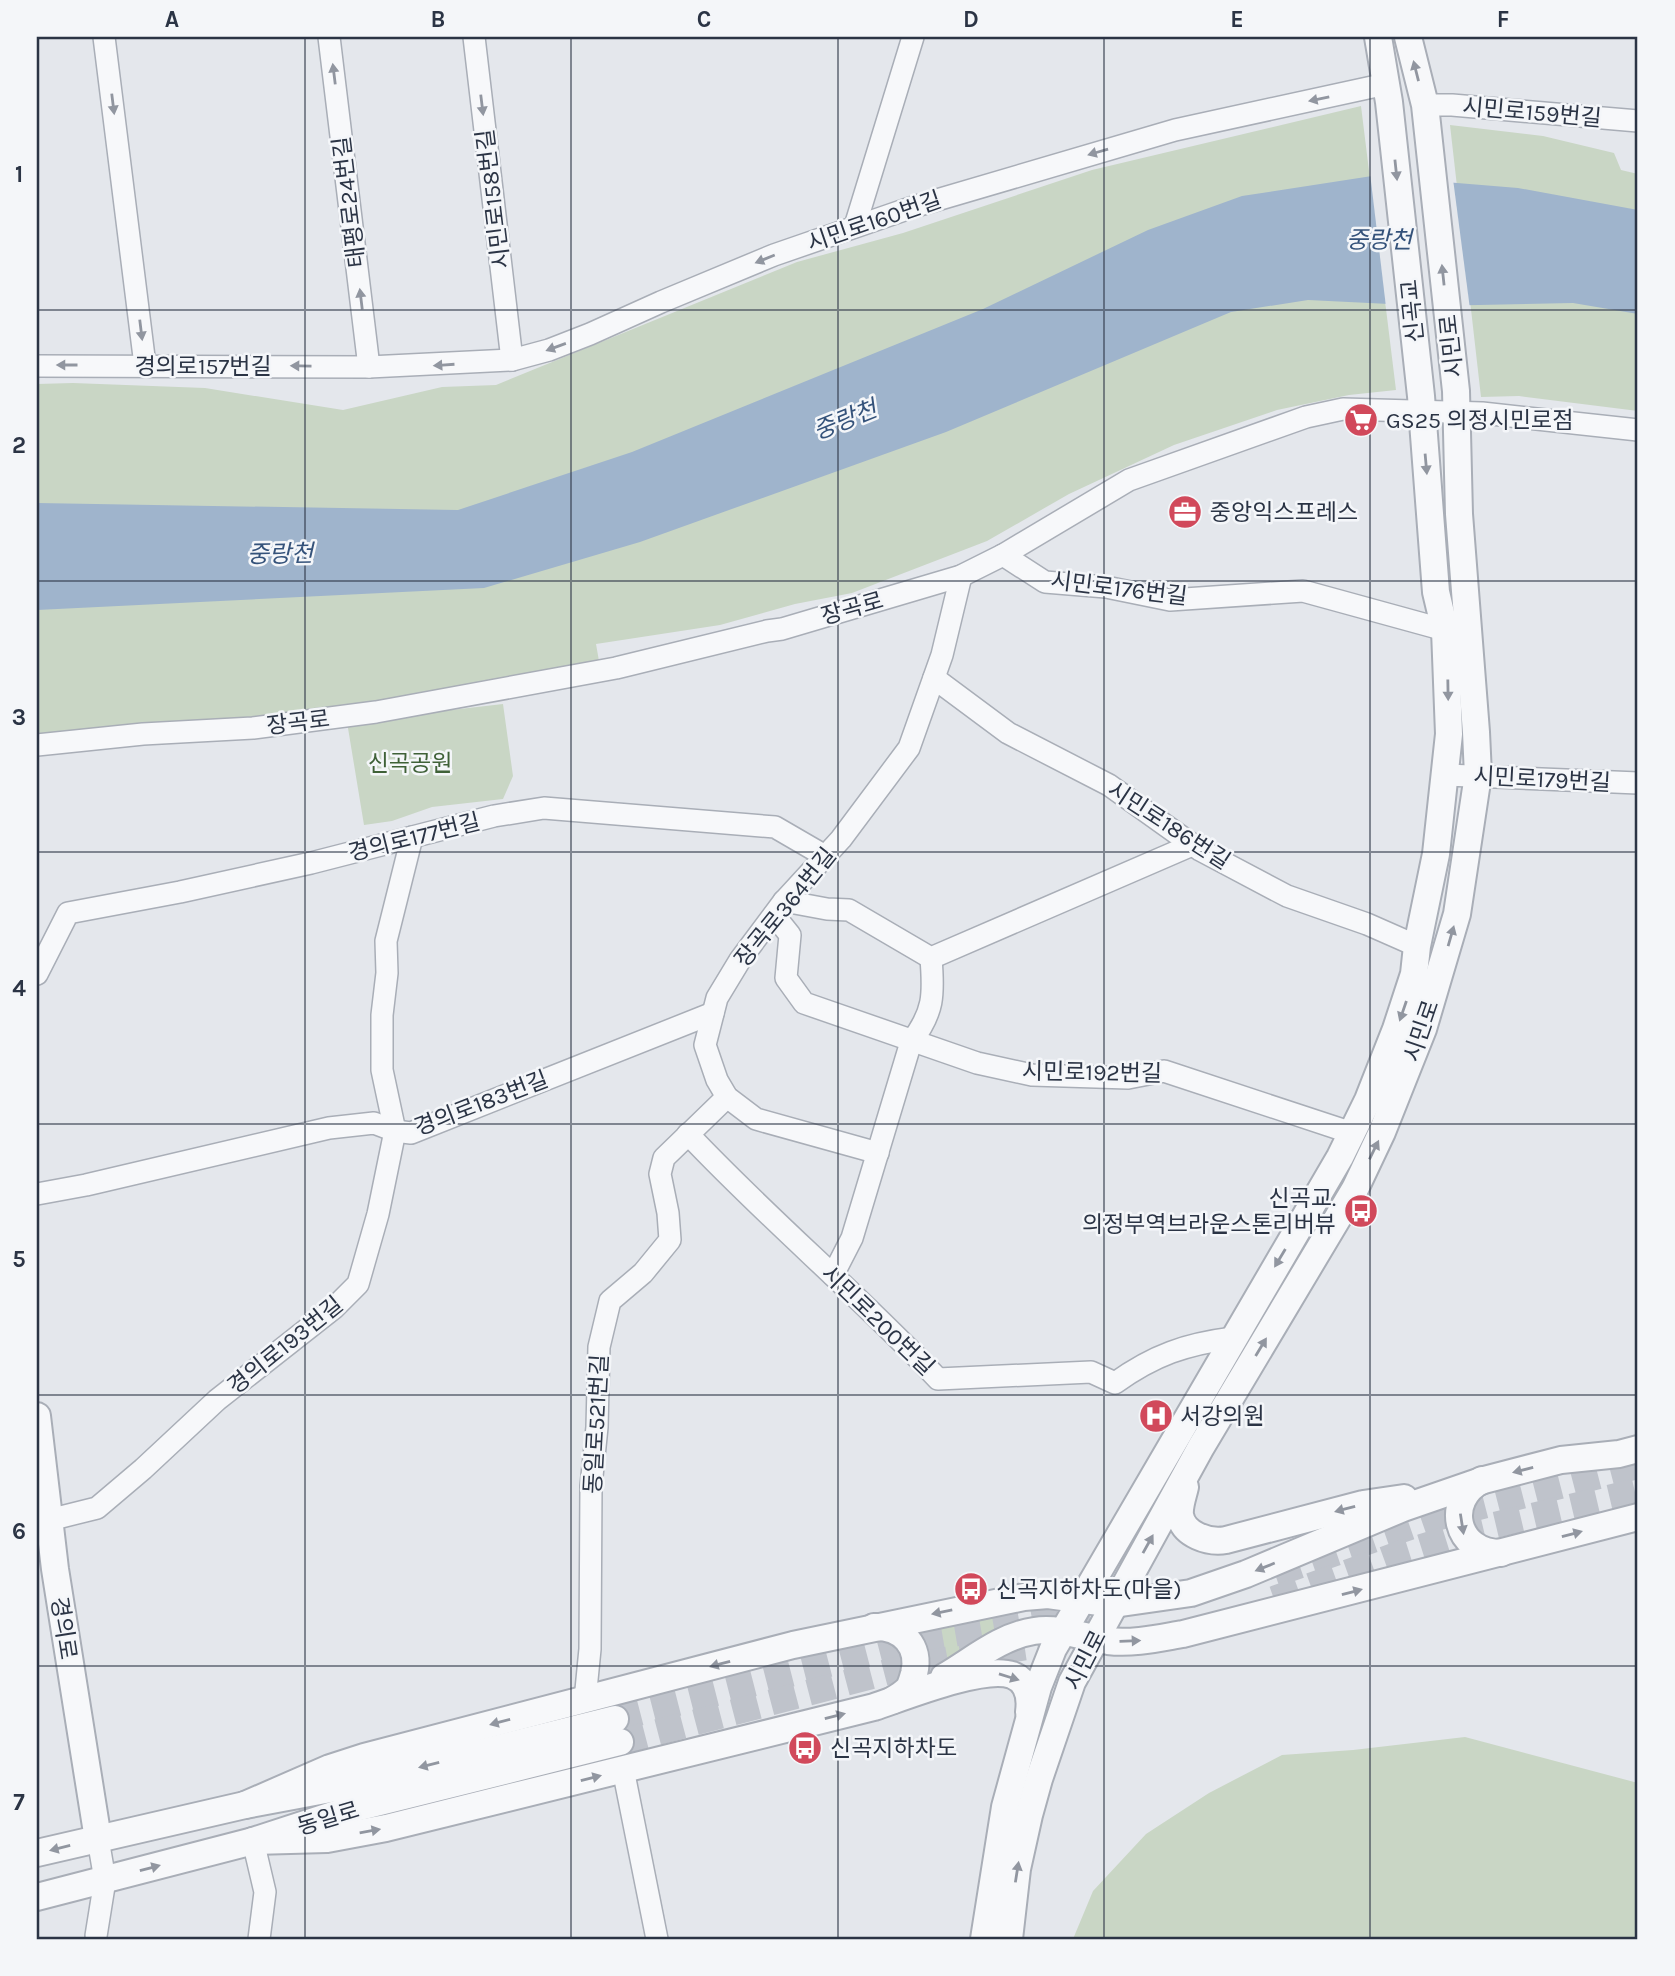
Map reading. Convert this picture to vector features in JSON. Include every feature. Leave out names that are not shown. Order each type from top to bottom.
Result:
[{"type":"street","points":[[104,37],[145,365]]},
{"type":"street","name":"태평로24번길","points":[[329,37],[369,367]]},
{"type":"street","name":"시민로158번길","points":[[474,37],[512,360]]},
{"type":"street","points":[[855,226],[913,37]]},
{"type":"street","points":[[1378,37],[1387,93]]},
{"type":"street","name":"시민로","points":[[1009,1939],[1017,1869],[1039,1779],[1072,1682],[1201,1447],[1355,1189],[1401,1089],[1423,1029],[1457,914],[1478,775],[1459,514],[1456,402],[1425,105],[1408,37]]},
{"type":"street","name":"시민로160번길","points":[[369,367],[512,360],[590,334],[661,302],[855,226],[999,180],[1175,130],[1387,93]]},
{"type":"street","name":"신곡교","points":[[1387,93],[1421,404]]},
{"type":"street","name":"시민로159번길","points":[[1425,105],[1638,121]]},
{"type":"street","name":"경의로157번길","points":[[37,366],[369,367]]},
{"type":"street","name":"장곡로","points":[[37,745],[132,735],[253,728],[339,718],[616,668],[782,629],[961,576],[1003,555],[1129,480],[1261,432],[1343,410],[1456,402],[1507,415],[1638,430]]},
{"type":"street","name":"시민로","points":[[984,1939],[1005,1807],[1047,1662],[1340,1157],[1396,1030],[1414,974],[1436,854],[1449,734],[1445,630],[1436,592],[1421,404]]},
{"type":"street","name":"시민로176번길","points":[[1003,555],[1045,582],[1106,587],[1170,600],[1303,590],[1445,630]]},
{"type":"street","name":"장곡로364번길","points":[[878,1153],[756,1119],[727,1097],[717,1080],[705,1045],[717,998],[740,960],[909,748],[934,678],[961,576]]},
{"type":"street","name":"시민로186번길","points":[[934,678],[1008,733],[1109,785],[1192,845],[1287,895],[1367,924],[1417,946]]},
{"type":"street","name":"시민로179번길","points":[[1446,775],[1638,783]]},
{"type":"street","name":"경의로177번길","points":[[37,974],[68,913],[311,863],[494,816],[544,808],[775,827],[825,856]]},
{"type":"street","name":"경의로193번길","points":[[49,1520],[97,1508],[217,1400],[334,1308],[358,1284],[378,1214],[395,1131],[382,1070],[386,941],[411,837]]},
{"type":"street","points":[[931,958],[1192,845]]},
{"type":"street","points":[[779,908],[849,909],[931,958]]},
{"type":"street","name":"시민로192번길","points":[[779,908],[790,935],[786,978],[804,1003],[977,1063],[1032,1074],[1128,1078],[1164,1071],[1352,1133]]},
{"type":"street","points":[[832,1275],[852,1238],[911,1042],[925,1023],[931,1007],[931,958]]},
{"type":"street","name":"경의로183번길","points":[[37,1194],[329,1128],[374,1123],[395,1131],[411,1133],[712,1013]]},
{"type":"street","points":[[688,1134],[727,1097]]},
{"type":"street","name":"동일로521번길","points":[[585,1700],[590,1636],[591,1486],[597,1427],[599,1347],[610,1301],[643,1273],[670,1240],[660,1174],[664,1158],[688,1134]]},
{"type":"street","name":"시민로200번길","points":[[688,1134],[728,1176],[906,1344],[938,1379],[1091,1372],[1115,1383],[1166,1353],[1198,1343],[1233,1338]]},
{"type":"street","name":"경의로","points":[[37,1416],[49,1520],[98,1839]]},
{"type":"street","points":[[1201,1447],[1186,1486],[1180,1514],[1183,1524],[1193,1533],[1213,1541],[1561,1460],[1619,1454],[1638,1449]]},
{"type":"street","points":[[1484,1480],[1471,1486],[1464,1496],[1460,1511],[1461,1528],[1467,1540],[1475,1547],[1501,1553]]},
{"type":"street","points":[[246,1805],[330,1768],[353,1761],[793,1645],[1024,1597],[1048,1595],[1114,1604],[1172,1597],[1219,1585],[1403,1508],[1484,1480]]},
{"type":"street","points":[[919,1691],[1013,1637],[1034,1631],[1063,1631],[1130,1642],[1183,1634],[1638,1517]]},
{"type":"street","points":[[873,1627],[901,1633],[908,1639],[915,1655],[911,1685],[892,1701]]},
{"type":"street","points":[[260,1939],[265,1892],[253,1841],[327,1839],[386,1828],[998,1673],[1015,1676],[1023,1682],[1030,1697],[1025,1733]]},
{"type":"street","name":"동일로","points":[[37,1853],[246,1805],[617,1731],[348,1810],[253,1841],[37,1897]]},
{"type":"street","points":[[623,1769],[657,1939]]},
{"type":"street","points":[[96,1936],[105,1880],[98,1839]]},
{"type":"green space","points":[[1361,106],[1396,390],[1349,395],[1277,410],[1174,445],[1069,494],[987,541],[852,593],[795,604],[720,625],[596,644],[599,661],[487,680],[367,705],[294,715],[234,718],[37,739],[37,384],[205,388],[343,410],[442,387],[496,385],[797,262],[903,233],[1092,170]]},
{"type":"green space","points":[[1450,125],[1543,136],[1614,153],[1621,170],[1638,174],[1638,411],[1519,396],[1481,397]]},
{"type":"green space","name":"신곡공원","points":[[503,704],[513,776],[503,799],[432,807],[392,821],[364,825],[347,722]]},
{"type":"green space","points":[[1006,1614],[1011,1619],[1009,1625],[926,1674],[917,1630]]},
{"type":"green space","points":[[1465,1737],[1638,1783],[1638,1939],[1073,1939],[1093,1891],[1146,1834],[1209,1793],[1282,1755]]},
{"type":"water","name":"중랑천","points":[[1372,176],[1518,188],[1638,210],[1638,314],[1573,303],[1430,306],[1308,300],[1231,312],[946,432],[640,542],[484,588],[37,610],[37,503],[458,510],[632,452],[983,309],[1148,230],[1242,196]]},
{"type":"pier","points":[[1370,173],[1453,179],[1470,309],[1386,307]]},
{"type":"tunnel","points":[[1275,1574],[1436,1518],[1638,1466]]},
{"type":"tunnel","points":[[1274,1599],[1399,1554],[1482,1528],[1638,1491]]},
{"type":"tunnel","points":[[615,1719],[934,1637],[1090,1613]]},
{"type":"tunnel","points":[[620,1742],[899,1669],[1076,1640]]},
{"type":"place","name":"GS25 의정시민로점","points":[[1361,420]]},
{"type":"place","name":"중앙익스프레스","points":[[1185,512]]},
{"type":"place","name":"신곡교. 의정부역브라운스톤리버뷰","points":[[1361,1211]]},
{"type":"place","name":"서강의원","points":[[1156,1416]]},
{"type":"place","name":"신곡지하차도(마을)","points":[[971,1589]]},
{"type":"place","name":"신곡지하차도","points":[[805,1748]]}]
